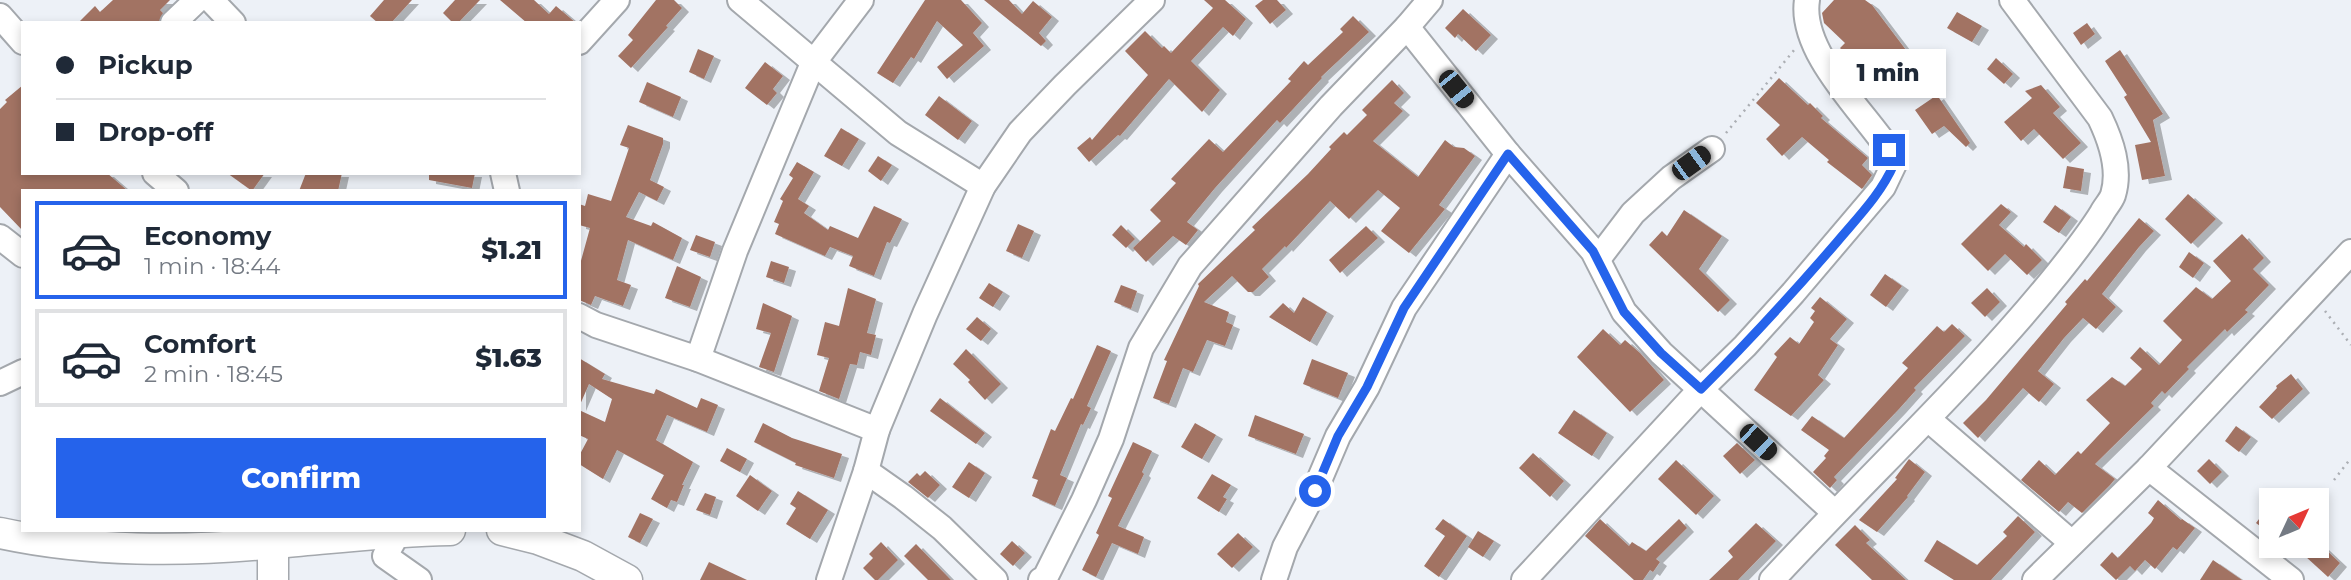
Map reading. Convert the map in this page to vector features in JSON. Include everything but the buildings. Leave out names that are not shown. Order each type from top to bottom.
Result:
[{"type":"main road","points":[[0,533],[17,537],[128,547],[383,532]]},
{"type":"main road","points":[[510,532],[583,556],[627,580]]},
{"type":"main road","points":[[254,540],[273,580]]},
{"type":"street","points":[[175,21],[197,0]]},
{"type":"street","points":[[211,0],[231,21]]},
{"type":"street","points":[[740,0],[898,133],[983,186]]},
{"type":"street","points":[[698,359],[735,251],[813,63],[861,0]]},
{"type":"street","points":[[829,580],[877,430],[925,314],[983,186],[1020,132],[1152,0]]},
{"type":"street","points":[[1041,580],[1045,578],[1084,500],[1105,451],[1141,348],[1190,266],[1331,106],[1430,0]]},
{"type":"street","points":[[1524,580],[1701,389],[1745,346],[1883,187],[1894,164],[1889,150],[1828,68],[1805,14],[1807,0]]},
{"type":"street","points":[[1772,580],[1834,512],[1928,419],[2028,310],[2087,236],[2113,195],[2116,167],[2110,139],[2101,118],[2012,0]]},
{"type":"street","points":[[581,39],[606,4]]},
{"type":"street","points":[[0,16],[21,40]]},
{"type":"street","points":[[1407,27],[1508,154],[1598,259],[1624,312],[1661,353],[1834,512]]},
{"type":"street","points":[[1598,259],[1633,213],[1671,178],[1712,149]]},
{"type":"street","points":[[1274,580],[1285,547],[1315,491],[1338,436],[1367,387],[1404,308],[1508,154]]},
{"type":"street","points":[[157,175],[174,189]]},
{"type":"street","points":[[0,237],[21,253]]},
{"type":"street","points":[[2035,580],[2149,468],[2351,252]]},
{"type":"street","points":[[581,317],[596,325],[698,359],[877,430]]},
{"type":"street","points":[[0,383],[21,373]]},
{"type":"street","points":[[1928,419],[2072,544]]},
{"type":"street","points":[[2149,468],[2291,580]]},
{"type":"street","points":[[866,471],[942,528],[995,580]]},
{"type":"street","points":[[398,532],[385,556],[419,580]]},
{"type":"path","points":[[1712,149],[1810,30]]},
{"type":"path","points":[[2323,280],[2323,307],[2351,345]]},
{"type":"path","points":[[2334,480],[2351,458]]},
{"type":"route","points":[[1315,491],[1338,436],[1367,387],[1404,308],[1508,154],[1593,251],[1624,312],[1661,353],[1701,389],[1793,293],[1883,187],[1894,164],[1889,150]]}]
